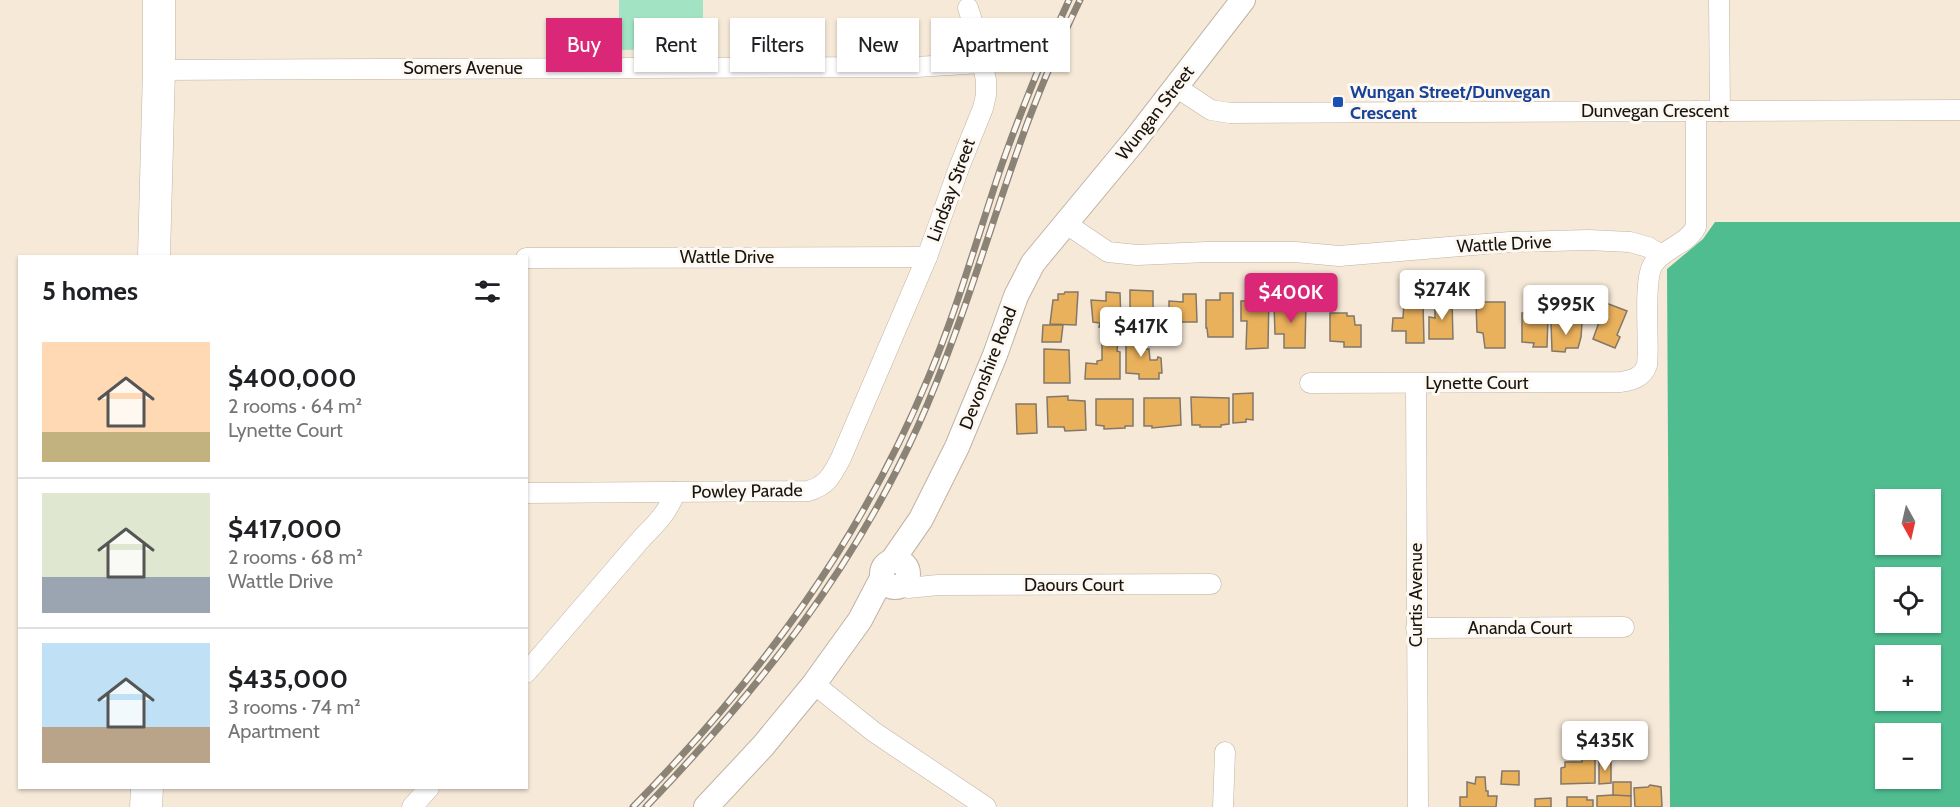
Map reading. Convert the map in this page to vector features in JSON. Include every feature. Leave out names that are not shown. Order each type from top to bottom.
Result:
[{"type":"highway","points":[[154,255],[159,0]]},
{"type":"highway","points":[[159,70],[169,190],[169,255]]},
{"type":"highway","points":[[146,807],[147,789]]},
{"type":"highway","points":[[166,789],[166,807]]},
{"type":"street","name":"Wungan Street","points":[[1065,223],[1134,141],[1243,0]]},
{"type":"street","points":[[1719,0],[1720,111]]},
{"type":"street","name":"Somers Avenue","points":[[159,70],[931,66]]},
{"type":"street","name":"Lindsay Street","points":[[927,257],[975,124],[983,108],[986,80],[981,72]]},
{"type":"street","name":"Dunvegan Crescent","points":[[1176,87],[1211,110],[1230,113],[1960,110]]},
{"type":"street","points":[[1662,255],[1690,236],[1696,227],[1696,111]]},
{"type":"street","name":"Wattle Drive","points":[[1065,223],[1108,252],[1137,255],[1296,252],[1339,256],[1510,242],[1588,240],[1630,242],[1648,247],[1662,255]]},
{"type":"street","name":"Devonshire Road","points":[[706,807],[763,746],[810,689],[860,620],[898,576],[921,519],[974,407],[1016,296],[1033,263],[1065,223]]},
{"type":"street","name":"Lynette Court","points":[[1310,383],[1621,382],[1632,380],[1642,375],[1647,365],[1649,274],[1651,267],[1662,255]]},
{"type":"street","name":"Wattle Drive","points":[[528,258],[927,257]]},
{"type":"street","name":"Powley Parade","points":[[528,493],[808,491],[823,485],[833,473],[840,458],[927,257]]},
{"type":"street","name":"Curtis Avenue","points":[[1416,383],[1418,807]]},
{"type":"street","points":[[642,538],[649,518],[652,492]]},
{"type":"street","points":[[528,671],[642,538],[662,518],[675,492]]},
{"type":"street","name":"Daours Court","points":[[898,576],[938,585],[1211,584]]},
{"type":"street","name":"Ananda Court","points":[[1416,628],[1624,627]]},
{"type":"street","points":[[810,689],[986,807]]},
{"type":"street","points":[[1223,807],[1225,753]]},
{"type":"street","points":[[412,807],[428,789]]},
{"type":"green space","points":[[619,0],[703,0],[703,18],[634,18],[634,50],[622,50],[622,18],[619,18]]},
{"type":"green space","points":[[1715,222],[1960,222],[1960,807],[1670,807],[1667,269],[1703,239]]},
{"type":"building","points":[[1130,290],[1153,291],[1153,326],[1144,326],[1144,320],[1130,320]]},
{"type":"building","points":[[1078,292],[1076,325],[1050,324],[1053,300],[1058,300],[1058,294]]},
{"type":"building","points":[[1106,292],[1120,293],[1121,321],[1118,328],[1099,327],[1100,323],[1093,322],[1091,300],[1106,301]]},
{"type":"building","points":[[1220,293],[1233,293],[1233,337],[1208,337],[1206,300],[1220,300]]},
{"type":"building","points":[[1256,293],[1269,293],[1268,348],[1246,349],[1247,321],[1241,321],[1241,301],[1255,301]]},
{"type":"building","points":[[1183,294],[1196,294],[1197,322],[1169,322],[1169,301],[1183,302]]},
{"type":"building","points":[[1435,301],[1452,301],[1453,339],[1429,339],[1429,317],[1435,318]]},
{"type":"building","points":[[1476,302],[1505,302],[1505,348],[1485,348],[1483,333],[1477,332]]},
{"type":"building","points":[[1289,303],[1306,303],[1305,348],[1284,348],[1284,334],[1275,334],[1274,304],[1289,305]]},
{"type":"building","points":[[1423,303],[1424,343],[1406,343],[1406,331],[1392,331],[1393,318],[1403,318],[1404,304]]},
{"type":"building","points":[[1606,303],[1627,311],[1617,335],[1620,337],[1615,348],[1593,339]]},
{"type":"building","points":[[1330,313],[1347,313],[1347,316],[1354,316],[1355,325],[1361,325],[1361,347],[1344,347],[1344,342],[1330,341]]},
{"type":"building","points":[[1522,313],[1545,313],[1548,317],[1547,347],[1533,347],[1534,343],[1522,342]]},
{"type":"building","points":[[1551,322],[1582,323],[1578,348],[1566,348],[1565,352],[1552,351]]},
{"type":"building","points":[[1043,325],[1063,325],[1061,342],[1042,342]]},
{"type":"building","points":[[1126,331],[1143,332],[1143,349],[1149,349],[1150,360],[1161,358],[1162,373],[1159,373],[1159,379],[1139,379],[1139,374],[1126,373]]},
{"type":"building","points":[[1102,341],[1118,342],[1120,379],[1085,379],[1086,363],[1097,364],[1097,361],[1102,360]]},
{"type":"building","points":[[1044,349],[1069,350],[1070,383],[1044,383]]},
{"type":"building","points":[[1253,393],[1253,420],[1246,419],[1246,422],[1233,423],[1233,394]]},
{"type":"building","points":[[1068,396],[1068,400],[1085,401],[1086,430],[1065,431],[1064,427],[1048,427],[1047,397]]},
{"type":"building","points":[[1191,397],[1229,398],[1229,424],[1221,425],[1221,427],[1192,425]]},
{"type":"building","points":[[1144,398],[1180,398],[1181,425],[1152,428],[1152,426],[1144,426]]},
{"type":"building","points":[[1096,399],[1133,399],[1133,426],[1104,429],[1104,426],[1096,425]]},
{"type":"building","points":[[1016,404],[1036,404],[1037,433],[1017,434]]},
{"type":"building","points":[[1595,752],[1595,783],[1561,784],[1561,768],[1565,767],[1565,762],[1582,762],[1582,753]]},
{"type":"building","points":[[1599,760],[1611,761],[1611,783],[1599,784]]},
{"type":"building","points":[[1502,771],[1519,771],[1519,785],[1501,784]]},
{"type":"building","points":[[1476,777],[1485,777],[1488,796],[1497,796],[1496,807],[1460,807],[1460,797],[1467,797],[1467,782],[1475,784]]},
{"type":"building","points":[[1613,782],[1631,782],[1631,796],[1613,797]]},
{"type":"building","points":[[1650,785],[1661,787],[1662,807],[1635,807],[1634,788]]},
{"type":"building","points":[[1597,796],[1631,796],[1631,807],[1597,807]]},
{"type":"building","points":[[1567,797],[1587,797],[1587,800],[1593,800],[1593,807],[1567,807]]},
{"type":"building","points":[[1551,798],[1551,807],[1535,807],[1535,799]]},
{"type":"railway","points":[[633,807],[723,709],[764,658],[838,552],[871,496],[929,376],[959,297],[1025,102],[1069,0]]},
{"type":"railway","points":[[646,807],[726,719],[798,628],[832,581],[892,480],[934,389],[1027,124],[1080,0]]},
{"type":"place","name":"Wungan Street/Dunvegan Crescent","points":[[1338,102]]}]
